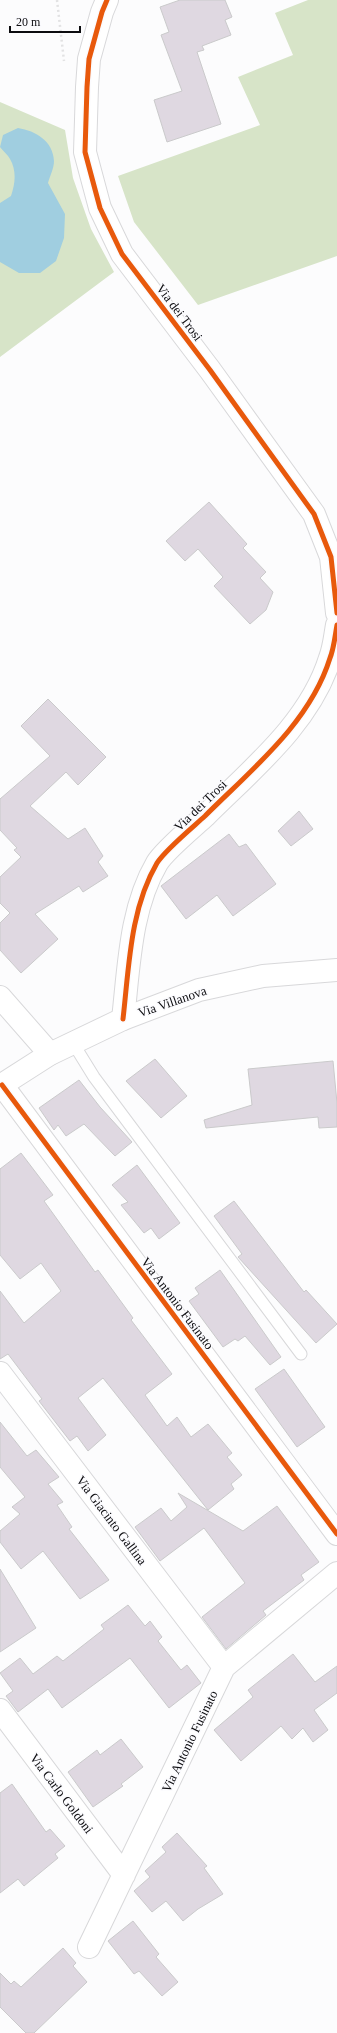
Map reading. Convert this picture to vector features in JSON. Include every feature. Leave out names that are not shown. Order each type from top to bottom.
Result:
[{"type":"street","name":"Via dei Trosi","points":[[107,0],[102,12],[90,59],[87,87],[85,152],[100,208],[122,254],[210,370],[314,514],[331,557],[337,613]]},
{"type":"street","name":"Via dei Trosi","points":[[123,1018],[132,940],[146,884],[158,861],[263,758],[295,722],[317,689],[330,658],[337,625]]},
{"type":"street","name":"Via Villanova","points":[[1,1086],[50,1054],[123,1018],[199,990],[263,976],[337,970]]},
{"type":"street","points":[[0,997],[50,1054]]},
{"type":"street","name":"Via Antonio Fusinato","points":[[1,1086],[337,1534]]},
{"type":"street","name":"Via Giacinto Gallina","points":[[0,1373],[224,1667]]},
{"type":"street","name":"Via Antonio Fusinato","points":[[89,1947],[224,1667],[337,1573]]},
{"type":"street","name":"Via Carlo Goldoni","points":[[0,1710],[124,1875]]},
{"type":"lane","points":[[73,1043],[94,1077],[301,1354]]},
{"type":"path","points":[[57,0],[64,63]]},
{"type":"green space","points":[[308,0],[337,0],[337,256],[198,305],[134,222],[118,176],[260,125],[238,77],[293,55],[275,13]]},
{"type":"green space","points":[[0,102],[65,130],[73,178],[91,229],[114,272],[0,357]]},
{"type":"water","points":[[18,128],[37,134],[47,143],[50,148],[53,154],[54,164],[48,183],[65,214],[64,238],[56,261],[40,273],[19,273],[0,262],[0,203],[11,196],[15,178],[14,168],[8,156],[0,147],[3,135]]},
{"type":"building","points":[[180,0],[225,0],[232,17],[225,20],[231,35],[202,46],[204,50],[197,52],[221,124],[167,142],[154,100],[182,91],[161,35],[169,32],[160,7]]},
{"type":"building","points":[[209,502],[247,544],[243,548],[266,572],[260,578],[273,592],[266,610],[250,624],[214,586],[223,577],[198,549],[185,561],[166,541]]},
{"type":"building","points":[[48,699],[106,757],[78,785],[66,772],[30,806],[68,839],[85,828],[103,856],[98,862],[108,876],[83,892],[79,886],[35,914],[58,939],[21,973],[0,950],[0,923],[10,913],[0,903],[0,877],[21,857],[14,850],[17,848],[0,830],[0,799],[50,756],[21,726]]},
{"type":"building","points":[[299,811],[313,829],[291,846],[278,831]]},
{"type":"building","points":[[229,834],[239,847],[246,844],[276,884],[233,916],[217,895],[186,919],[161,886]]},
{"type":"building","points":[[155,1059],[187,1096],[161,1118],[126,1081]]},
{"type":"building","points":[[333,1061],[337,1103],[337,1127],[319,1128],[318,1117],[206,1128],[204,1120],[252,1105],[248,1069]]},
{"type":"building","points":[[79,1080],[100,1107],[132,1142],[115,1156],[84,1124],[66,1136],[58,1125],[54,1130],[39,1108]]},
{"type":"building","points":[[21,1153],[53,1195],[44,1201],[95,1272],[98,1270],[133,1318],[131,1320],[172,1374],[145,1395],[167,1426],[177,1417],[191,1437],[208,1424],[232,1453],[227,1457],[242,1475],[231,1484],[234,1489],[208,1510],[103,1378],[78,1398],[106,1435],[88,1451],[77,1436],[70,1441],[39,1401],[42,1399],[8,1354],[0,1359],[0,1291],[24,1323],[61,1291],[41,1263],[20,1279],[0,1255],[0,1169]]},
{"type":"building","points":[[137,1165],[180,1223],[159,1239],[151,1228],[144,1233],[121,1205],[128,1202],[112,1185]]},
{"type":"building","points":[[234,1201],[304,1292],[306,1290],[337,1324],[316,1343],[238,1257],[242,1254],[214,1216]]},
{"type":"building","points":[[220,1270],[281,1357],[270,1365],[245,1336],[238,1341],[235,1339],[223,1347],[189,1301],[199,1294],[195,1288]]},
{"type":"building","points":[[284,1369],[325,1427],[297,1447],[255,1389]]},
{"type":"building","points":[[0,1422],[27,1456],[36,1450],[59,1477],[48,1484],[63,1502],[57,1505],[72,1527],[69,1529],[109,1580],[80,1599],[43,1551],[21,1569],[0,1542],[0,1531],[20,1514],[12,1507],[25,1497],[0,1467]]},
{"type":"building","points":[[178,1493],[243,1531],[277,1506],[319,1562],[301,1575],[304,1580],[263,1611],[266,1615],[226,1649],[202,1617],[245,1583],[204,1528],[160,1561],[135,1527],[161,1508],[171,1521],[187,1507]]},
{"type":"building","points":[[0,1569],[36,1628],[0,1652]]},
{"type":"building","points":[[128,1605],[145,1626],[150,1621],[162,1637],[158,1641],[181,1670],[187,1665],[201,1683],[169,1708],[130,1658],[62,1708],[48,1689],[18,1712],[6,1696],[13,1691],[0,1673],[20,1658],[33,1674],[57,1656],[63,1661],[104,1629],[101,1625]]},
{"type":"building","points":[[293,1654],[315,1682],[337,1666],[337,1693],[314,1710],[328,1730],[313,1742],[303,1728],[292,1739],[281,1726],[241,1761],[214,1730],[253,1697],[248,1690]]},
{"type":"building","points":[[121,1739],[143,1767],[121,1784],[123,1786],[93,1807],[68,1772],[97,1750],[100,1755]]},
{"type":"building","points":[[12,1784],[46,1832],[50,1829],[65,1846],[55,1854],[58,1858],[24,1886],[18,1879],[0,1893],[0,1793]]},
{"type":"building","points":[[177,1833],[207,1866],[204,1868],[223,1894],[198,1909],[183,1921],[166,1901],[152,1912],[134,1891],[150,1877],[145,1871],[166,1852],[162,1847]]},
{"type":"building","points":[[133,1921],[159,1954],[156,1957],[178,1982],[162,1996],[139,1971],[134,1974],[108,1941]]},
{"type":"building","points":[[63,1948],[76,1963],[73,1966],[87,1982],[34,2033],[26,2033],[0,2007],[0,1973],[11,1984],[14,1981],[21,1987]]},
{"type":"cycle path","points":[[107,0],[102,12],[89,59],[87,87],[85,152],[100,208],[122,254],[210,370],[314,514],[331,557],[337,613]]},
{"type":"cycle path","points":[[123,1019],[129,959],[136,919],[141,899],[157,863],[173,845],[259,763],[294,724],[321,682],[331,654],[337,625]]},
{"type":"cycle path","points":[[2,1085],[337,1534]]}]
